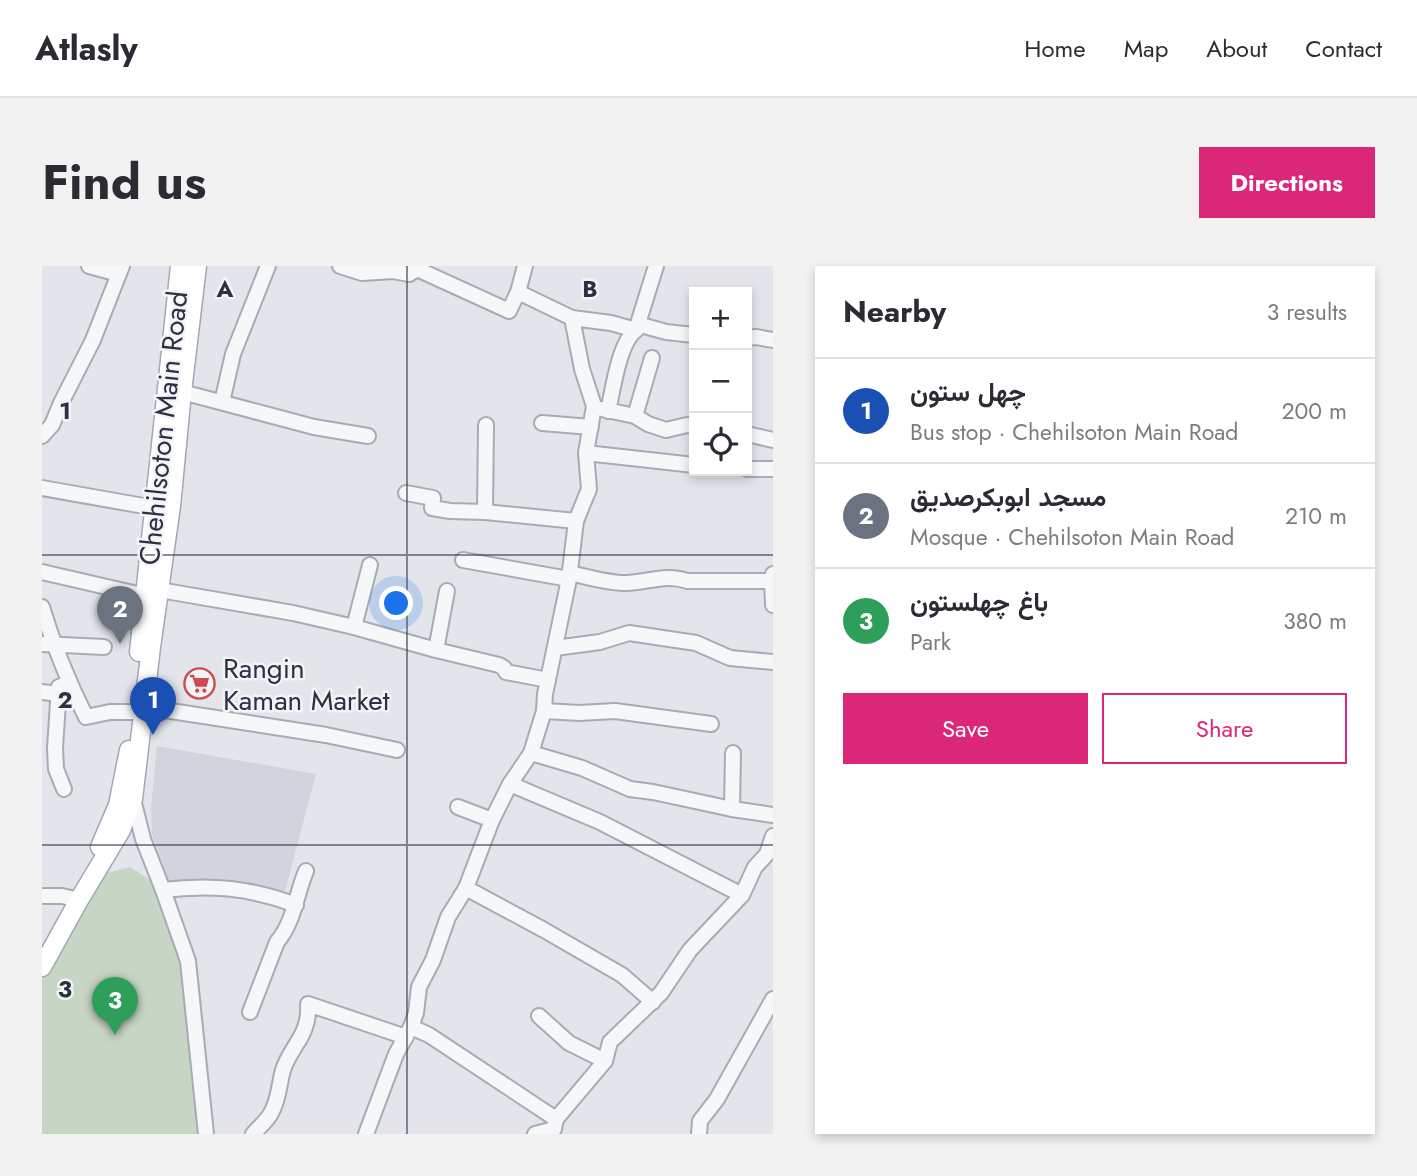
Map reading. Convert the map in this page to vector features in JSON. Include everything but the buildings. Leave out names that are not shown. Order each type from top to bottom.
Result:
[{"type":"main road","name":"Chehilsoton Main Road","points":[[153,593],[155,508],[180,266]]},
{"type":"main road","name":"Chehilsoton Main Road","points":[[42,947],[121,830],[133,799],[139,709],[153,593],[171,506],[197,266]]},
{"type":"main road","name":"Chehilsoton Main Road","points":[[42,967],[104,841],[118,805],[139,709]]},
{"type":"street","points":[[89,266],[111,272],[121,268]]},
{"type":"street","points":[[222,402],[233,354],[268,266]]},
{"type":"street","points":[[340,266],[362,273],[393,271],[409,274],[417,268],[509,311],[518,292],[525,266]]},
{"type":"street","points":[[636,330],[656,266]]},
{"type":"street","points":[[42,436],[52,425],[93,340],[121,268]]},
{"type":"street","points":[[518,292],[572,318],[611,323],[636,330]]},
{"type":"street","points":[[572,318],[582,369],[601,408]]},
{"type":"street","points":[[366,1134],[396,1054],[409,1032],[416,1013],[419,987],[433,960],[448,917],[466,888],[492,820],[531,753],[544,711],[569,576],[576,521],[589,489],[586,453],[591,427],[629,335],[642,325],[666,332],[689,334]]},
{"type":"street","points":[[752,337],[773,340]]},
{"type":"street","points":[[635,416],[652,358]]},
{"type":"street","points":[[182,392],[314,427],[368,436]]},
{"type":"street","points":[[601,408],[635,416],[666,430],[689,425]]},
{"type":"street","points":[[542,423],[591,427]]},
{"type":"street","points":[[485,512],[486,425]]},
{"type":"street","points":[[752,434],[773,440]]},
{"type":"street","points":[[586,453],[689,464]]},
{"type":"street","points":[[752,469],[773,470]]},
{"type":"street","points":[[42,488],[155,508]]},
{"type":"street","points":[[407,493],[433,498],[432,508],[450,511],[576,521]]},
{"type":"street","points":[[463,560],[629,583],[647,579],[772,577],[773,605]]},
{"type":"street","points":[[354,627],[370,565]]},
{"type":"street","points":[[42,572],[153,593],[293,613],[499,665],[506,672],[548,680]]},
{"type":"street","points":[[436,650],[447,591]]},
{"type":"street","points":[[42,607],[47,644],[64,688],[86,717],[139,709],[326,735],[397,750]]},
{"type":"street","points":[[555,648],[600,642],[629,633],[696,643],[730,658],[773,662]]},
{"type":"street","points":[[47,644],[104,647]]},
{"type":"street","points":[[42,692],[64,688]]},
{"type":"street","points":[[64,688],[49,770],[64,789]]},
{"type":"street","points":[[544,711],[615,711],[711,724]]},
{"type":"street","points":[[531,753],[582,768],[630,789],[773,815]]},
{"type":"street","points":[[733,753],[733,809]]},
{"type":"street","points":[[510,785],[600,821],[742,895]]},
{"type":"street","points":[[133,799],[143,838],[188,961],[206,1134]]},
{"type":"street","points":[[458,807],[492,820]]},
{"type":"street","points":[[121,830],[143,838]]},
{"type":"street","points":[[535,1134],[557,1128],[605,1061],[610,1042],[653,1002],[690,950],[742,895],[755,867],[767,854],[773,836]]},
{"type":"street","points":[[250,1012],[277,942],[285,933],[306,872]]},
{"type":"street","points":[[163,890],[192,887],[232,888],[279,898],[296,905]]},
{"type":"street","points":[[466,888],[622,975],[653,1002]]},
{"type":"street","points":[[42,896],[75,900]]},
{"type":"street","points":[[699,1134],[700,1121],[717,1099],[773,999]]},
{"type":"street","points":[[253,1134],[271,1113],[277,1099],[283,1069],[300,1041],[308,1019],[308,1004],[429,1035],[557,1128]]},
{"type":"street","points":[[539,1016],[569,1043],[605,1061]]},
{"type":"shaded area","points":[[157,746],[316,774],[284,895],[170,885],[152,834],[151,808]]},
{"type":"green space","points":[[130,867],[158,885],[177,940],[199,1134],[42,1134],[42,979],[103,874]]},
{"type":"place","name":"مسجد ابوبکرصدیق","points":[[120,644]]},
{"type":"place","name":"Rangin Kaman Market","points":[[200,684]]},
{"type":"place","name":"چهل ستون","points":[[153,735]]},
{"type":"place","name":"باغ چهلستون","points":[[115,1035]]}]
